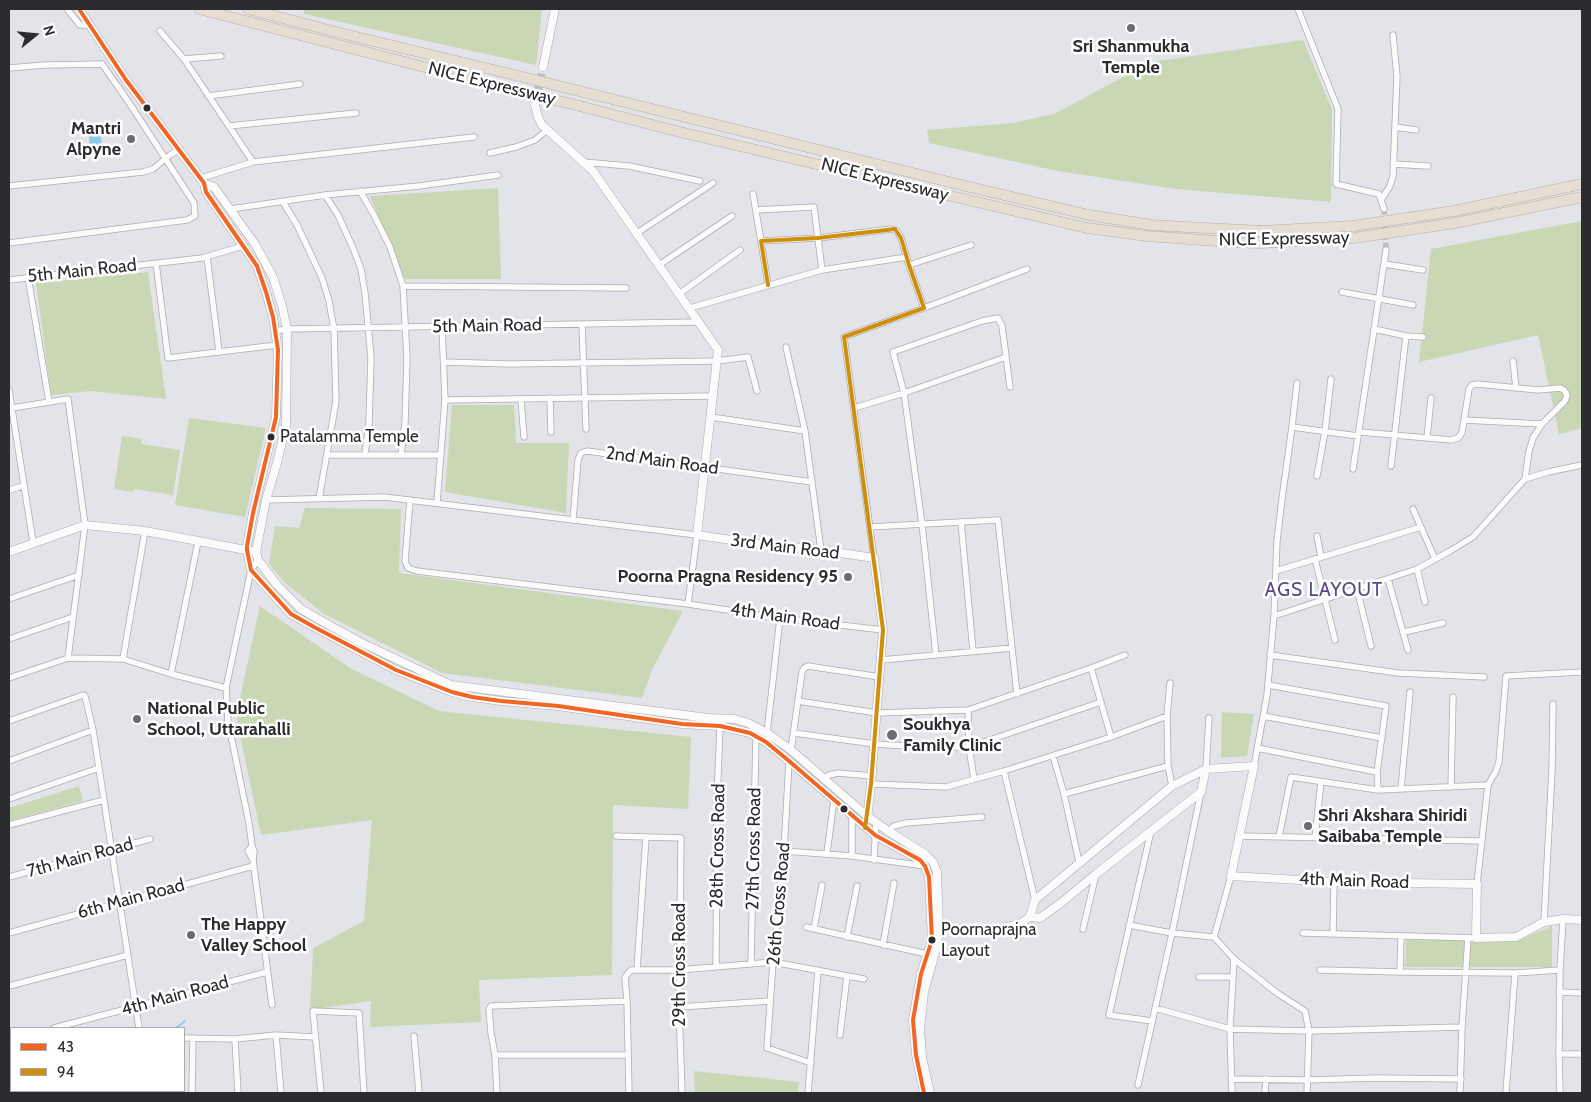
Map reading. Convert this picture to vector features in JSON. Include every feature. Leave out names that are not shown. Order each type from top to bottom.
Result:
[{"type":"highway","name":"NICE Expressway","points":[[199,9],[676,131],[1087,228],[1147,236],[1231,242],[1260,243],[1354,238],[1455,223],[1582,197]]},
{"type":"highway","name":"NICE Expressway","points":[[248,9],[1002,194],[1089,214],[1151,224],[1260,231],[1353,226],[1454,211],[1582,184]]},
{"type":"main road","points":[[79,9],[135,92],[202,181],[206,192],[257,266],[266,292],[273,317],[277,345],[276,418],[253,513],[247,550],[251,570],[291,614],[396,670],[452,692],[472,697],[558,706],[682,724],[720,726],[737,729],[756,736],[789,760],[852,817],[875,835],[920,860],[925,866],[929,877],[937,946],[924,992],[920,1029],[922,1057],[930,1093]]},
{"type":"main road","points":[[543,67],[556,9]]},
{"type":"main road","points":[[535,105],[542,125],[593,170],[718,350],[697,536]]},
{"type":"main road","points":[[202,181],[214,187],[255,244],[273,277],[287,329],[286,425],[266,500],[257,556]]},
{"type":"main road","points":[[9,552],[33,542],[85,526],[145,531],[247,550],[257,556],[277,585],[301,609],[360,642],[450,685],[708,718],[734,719],[748,722],[767,733],[793,751],[867,816],[925,854],[933,862],[937,872],[935,927],[916,999],[913,1020],[916,1055],[924,1093]]},
{"type":"main road","name":"3rd Main Road","points":[[697,536],[874,558]]},
{"type":"main road","points":[[866,828],[872,780],[883,630],[874,558]]},
{"type":"main road","points":[[789,760],[793,751]]},
{"type":"main road","points":[[1030,917],[1035,900],[1172,786],[1206,769],[1254,766],[1230,876]]},
{"type":"main road","points":[[935,927],[989,932],[1021,923],[1030,917],[1040,918],[1201,792],[1206,769]]},
{"type":"main road","name":"4th Main Road","points":[[1230,876],[1334,882],[1478,884]]},
{"type":"main road","points":[[1478,884],[1472,938],[1516,937],[1544,922],[1582,920]]},
{"type":"street","points":[[67,9],[80,25],[89,24]]},
{"type":"street","points":[[1298,9],[1338,109],[1336,184],[1379,194],[1384,209]]},
{"type":"street","points":[[160,32],[184,59],[253,162]]},
{"type":"street","points":[[1381,200],[1390,186],[1393,176],[1397,76],[1393,35]]},
{"type":"street","points":[[184,59],[221,56]]},
{"type":"street","points":[[9,68],[102,64],[194,203],[195,216],[187,220],[9,242]]},
{"type":"street","points":[[208,96],[300,84]]},
{"type":"street","points":[[127,100],[135,92]]},
{"type":"street","points":[[229,126],[356,113]]},
{"type":"street","points":[[1395,127],[1416,130]]},
{"type":"street","points":[[490,153],[536,140],[547,130]]},
{"type":"street","points":[[202,181],[253,162],[474,137]]},
{"type":"street","points":[[9,186],[142,172],[153,169],[165,158],[179,150]]},
{"type":"street","points":[[583,162],[629,166],[700,181]]},
{"type":"street","points":[[1393,164],[1428,166]]},
{"type":"street","points":[[231,209],[325,195],[419,186],[498,175]]},
{"type":"street","points":[[636,233],[713,183]]},
{"type":"street","points":[[360,191],[390,248],[403,286],[407,358],[405,423],[401,454]]},
{"type":"street","points":[[753,194],[768,285]]},
{"type":"street","points":[[325,195],[338,215],[362,269],[369,328],[370,358],[369,424],[365,454]]},
{"type":"street","points":[[283,202],[297,225],[322,278],[329,301],[334,329],[336,402],[319,499]]},
{"type":"street","points":[[756,210],[814,207],[822,270]]},
{"type":"street","points":[[659,265],[732,216]]},
{"type":"street","points":[[761,242],[818,238],[895,229],[901,238],[924,308]]},
{"type":"street","points":[[909,265],[971,245]]},
{"type":"street","name":"5th Main Road","points":[[9,280],[206,257],[243,246]]},
{"type":"street","points":[[679,294],[740,250]]},
{"type":"street","points":[[1353,469],[1386,250]]},
{"type":"street","points":[[206,257],[219,351]]},
{"type":"street","points":[[690,308],[822,270],[907,257]]},
{"type":"street","points":[[156,264],[168,358],[277,345]]},
{"type":"street","points":[[1384,264],[1423,270]]},
{"type":"street","points":[[874,558],[844,336],[1027,269]]},
{"type":"street","points":[[28,277],[49,402]]},
{"type":"street","points":[[403,286],[626,288]]},
{"type":"street","points":[[1342,292],[1412,305]]},
{"type":"street","points":[[936,655],[922,524],[904,393],[893,352],[982,321],[998,318],[1002,326],[1010,387]]},
{"type":"street","name":"5th Main Road","points":[[275,331],[287,329],[699,322]]},
{"type":"street","points":[[582,324],[586,429]]},
{"type":"street","points":[[437,503],[445,400],[442,326]]},
{"type":"street","points":[[1374,329],[1406,336],[1423,337]]},
{"type":"street","points":[[1391,466],[1406,336]]},
{"type":"street","points":[[786,347],[805,431],[821,550]]},
{"type":"street","points":[[444,362],[508,364],[584,363],[717,360],[748,357],[757,391]]},
{"type":"street","points":[[854,408],[904,393],[1006,357]]},
{"type":"street","points":[[1513,361],[1516,388]]},
{"type":"street","points":[[1317,476],[1325,432],[1331,380]]},
{"type":"street","points":[[1254,766],[1268,685],[1282,499],[1297,383]]},
{"type":"street","points":[[1292,427],[1325,432],[1451,440],[1458,438],[1462,433],[1469,389],[1472,385],[1538,390],[1560,388],[1567,395],[1565,401],[1542,424],[1533,438],[1529,451],[1526,480]]},
{"type":"street","points":[[9,390],[33,542]]},
{"type":"street","points":[[445,400],[713,396]]},
{"type":"street","points":[[550,398],[552,432]]},
{"type":"street","points":[[1427,438],[1431,398]]},
{"type":"street","points":[[12,408],[68,399],[85,526],[68,658]]},
{"type":"street","points":[[521,399],[524,437]]},
{"type":"street","points":[[711,417],[805,431]]},
{"type":"street","points":[[1464,420],[1542,424]]},
{"type":"street","name":"2nd Main Road","points":[[573,520],[578,460],[580,453],[587,451],[812,482]]},
{"type":"street","points":[[327,455],[441,455]]},
{"type":"street","points":[[1274,616],[1417,570],[1473,537],[1526,480],[1548,472],[1582,465]]},
{"type":"street","points":[[9,490],[23,486]]},
{"type":"street","points":[[266,500],[384,498],[410,500],[697,536],[688,604]]},
{"type":"street","name":"4th Main Road","points":[[410,500],[405,561],[408,568],[417,571],[883,630]]},
{"type":"street","points":[[1413,510],[1435,560]]},
{"type":"street","points":[[870,527],[998,520],[1017,694]]},
{"type":"street","points":[[961,522],[973,651]]},
{"type":"street","points":[[1276,571],[1421,527]]},
{"type":"street","points":[[123,659],[145,531]]},
{"type":"street","points":[[1317,536],[1318,558],[1334,640]]},
{"type":"street","points":[[171,674],[198,542]]},
{"type":"street","points":[[257,556],[251,570],[226,688],[228,721],[254,851],[253,863],[272,1005]]},
{"type":"street","points":[[1417,570],[1425,602]]},
{"type":"street","points":[[9,599],[79,575]]},
{"type":"street","points":[[1388,579],[1408,650]]},
{"type":"street","points":[[1357,589],[1371,646]]},
{"type":"street","points":[[9,639],[73,617]]},
{"type":"street","points":[[767,733],[780,618]]},
{"type":"street","points":[[1404,632],[1443,622]]},
{"type":"street","points":[[881,660],[1012,648]]},
{"type":"street","points":[[1270,654],[1398,672],[1484,677]]},
{"type":"street","points":[[798,701],[877,713],[968,710],[1124,655]]},
{"type":"street","points":[[9,678],[68,658],[123,659],[226,688]]},
{"type":"street","points":[[793,751],[798,701],[804,668],[808,666],[880,677]]},
{"type":"street","points":[[1091,668],[1111,737]]},
{"type":"street","points":[[1478,884],[1488,786],[1499,762],[1506,676],[1582,672]]},
{"type":"street","points":[[1170,683],[1167,716],[1168,766],[1172,786]]},
{"type":"street","points":[[1268,685],[1386,706],[1377,772],[1378,790]]},
{"type":"street","points":[[1402,789],[1410,692]]},
{"type":"street","points":[[9,721],[84,695],[93,730],[139,1027]]},
{"type":"street","points":[[1451,787],[1452,697]]},
{"type":"street","points":[[794,733],[875,744],[969,747],[1100,702]]},
{"type":"street","points":[[1544,922],[1552,770],[1552,704]]},
{"type":"street","points":[[968,710],[969,747],[974,779]]},
{"type":"street","points":[[823,778],[838,773],[872,780],[946,787],[1053,756],[1167,716]]},
{"type":"street","points":[[1263,716],[1382,738]]},
{"type":"street","points":[[1206,769],[1209,718]]},
{"type":"street","name":"28th Cross Road","points":[[716,966],[717,800],[720,726]]},
{"type":"street","points":[[9,760],[93,730]]},
{"type":"street","name":"27th Cross Road","points":[[750,963],[756,736]]},
{"type":"street","points":[[1258,748],[1377,772]]},
{"type":"street","points":[[1053,756],[1064,794],[1079,862]]},
{"type":"street","name":"26th Cross Road","points":[[789,760],[784,851],[767,1048],[811,1063]]},
{"type":"street","points":[[1064,794],[1168,766]]},
{"type":"street","points":[[9,799],[99,768]]},
{"type":"street","points":[[1004,771],[1035,900]]},
{"type":"street","points":[[1279,837],[1290,777],[1378,790],[1488,786]]},
{"type":"street","points":[[1315,838],[1320,782]]},
{"type":"street","points":[[1138,1085],[1201,792]]},
{"type":"street","points":[[9,825],[104,800]]},
{"type":"street","points":[[827,854],[834,800]]},
{"type":"street","points":[[852,817],[852,856]]},
{"type":"street","points":[[888,831],[894,826],[906,822],[982,817]]},
{"type":"street","points":[[874,860],[876,822]]},
{"type":"street","points":[[1150,831],[1109,1014],[1152,1021]]},
{"type":"street","points":[[616,836],[646,837],[637,970]]},
{"type":"street","points":[[1238,836],[1481,840]]},
{"type":"street","name":"29th Cross Road","points":[[646,837],[682,838],[679,970],[682,1093]]},
{"type":"street","name":"7th Main Road","points":[[9,877],[150,839]]},
{"type":"street","points":[[784,851],[852,856],[925,866]]},
{"type":"street","name":"6th Main Road","points":[[9,933],[253,863]]},
{"type":"street","points":[[1082,929],[1096,874]]},
{"type":"street","points":[[1214,937],[1230,876]]},
{"type":"street","points":[[1333,934],[1334,882]]},
{"type":"street","points":[[883,945],[894,883]]},
{"type":"street","points":[[814,929],[822,885]]},
{"type":"street","points":[[847,937],[857,886]]},
{"type":"street","points":[[1560,1093],[1559,992],[1563,920]]},
{"type":"street","points":[[1130,925],[1172,933],[1214,937],[1234,959],[1305,1011],[1309,1031],[1307,1093]]},
{"type":"street","points":[[806,927],[927,954]]},
{"type":"street","points":[[1303,933],[1472,938],[1466,972],[1460,1093]]},
{"type":"street","points":[[1400,972],[1401,936]]},
{"type":"street","points":[[9,986],[128,955]]},
{"type":"street","points":[[1232,1093],[1230,1029],[1234,959]]},
{"type":"street","points":[[629,1093],[625,977],[631,970],[679,970],[773,962],[864,979]]},
{"type":"street","points":[[808,1093],[818,970]]},
{"type":"street","points":[[1320,970],[1515,973],[1560,970]]},
{"type":"street","name":"4th Main Road","points":[[58,1027],[267,972]]},
{"type":"street","points":[[1506,1093],[1515,973]]},
{"type":"street","points":[[840,1035],[847,976]]},
{"type":"street","points":[[1200,977],[1233,977]]},
{"type":"street","points":[[1559,992],[1582,993]]},
{"type":"street","points":[[679,1007],[770,1001]]},
{"type":"street","points":[[497,1093],[495,1055],[490,1033],[489,1009],[491,1006],[627,1002]]},
{"type":"street","points":[[1155,1008],[1230,1029],[1309,1031],[1462,1027]]},
{"type":"street","points":[[321,1093],[312,1011],[358,1013],[364,1093]]},
{"type":"street","points":[[185,1038],[235,1039],[276,1035],[315,1037]]},
{"type":"street","points":[[276,1035],[280,1093]]},
{"type":"street","points":[[414,1036],[419,1093]]},
{"type":"street","points":[[192,1093],[193,1038]]},
{"type":"street","points":[[235,1039],[238,1093]]},
{"type":"street","points":[[1559,1054],[1582,1054]]},
{"type":"street","points":[[495,1055],[628,1055]]},
{"type":"street","points":[[1231,1079],[1461,1079]]},
{"type":"street","points":[[1265,1093],[1266,1079]]},
{"type":"green space","points":[[304,9],[542,9],[536,65],[304,14]]},
{"type":"green space","points":[[1303,40],[1332,109],[1331,202],[1176,189],[1058,171],[929,143],[927,130],[1013,123],[1054,114],[1151,62]]},
{"type":"green space","points":[[498,188],[501,279],[405,279],[370,196]]},
{"type":"green space","points":[[1582,221],[1582,428],[1559,434],[1538,335],[1419,362],[1431,249]]},
{"type":"green space","points":[[148,272],[166,399],[91,391],[51,395],[36,283]]},
{"type":"green space","points":[[452,405],[514,405],[516,443],[569,443],[566,513],[445,492]]},
{"type":"green space","points":[[189,418],[266,428],[245,517],[175,505]]},
{"type":"green space","points":[[122,436],[142,439],[141,444],[180,450],[173,495],[134,489],[133,492],[114,489]]},
{"type":"green space","points":[[305,508],[401,509],[399,573],[683,611],[652,670],[642,698],[442,673],[324,614],[285,583],[269,564],[275,526],[299,528]]},
{"type":"green space","points":[[260,606],[350,668],[439,711],[691,737],[688,809],[613,805],[612,975],[479,980],[481,1022],[370,1027],[371,1001],[310,1010],[313,948],[364,921],[372,820],[261,835],[236,716]]},
{"type":"green space","points":[[1222,712],[1254,714],[1247,756],[1221,758]]},
{"type":"green space","points":[[79,786],[83,801],[9,821],[9,808]]},
{"type":"green space","points":[[1552,926],[1552,967],[1405,967],[1406,940],[1517,941]]},
{"type":"green space","points":[[694,1071],[799,1082],[798,1093],[695,1093]]},
{"type":"water","points":[[99,126],[102,145],[90,147],[88,127]]},
{"type":"waterway","points":[[177,1027],[185,1021]]},
{"type":"tunnel","points":[[535,105],[543,67]]},
{"type":"tunnel","points":[[1384,209],[1386,250]]},
{"type":"transit line","name":"43","points":[[79,9],[126,80],[204,183],[206,192],[257,266],[266,292],[273,317],[278,350],[276,417],[247,546],[251,570],[291,614],[396,670],[452,692],[472,697],[558,706],[682,724],[720,726],[750,733],[766,742],[875,835],[920,860],[925,866],[929,877],[932,940],[921,974],[913,1020],[916,1055],[924,1093]]},
{"type":"transit line","name":"94","points":[[768,285],[761,241],[818,238],[895,229],[901,238],[924,308],[844,337],[883,630],[871,784],[865,828]]},
{"type":"place","name":"Sri Shanmukha Temple","points":[[1131,28]]},
{"type":"place","name":"Mantri Alpyne","points":[[131,139]]},
{"type":"place","name":"Patalamma Temple","points":[[271,437]]},
{"type":"place","name":"Poorna Pragna Residency 95","points":[[848,577]]},
{"type":"place","name":"National Public School, Uttarahalli","points":[[137,719]]},
{"type":"place","name":"Soukhya Family Clinic","points":[[892,735]]},
{"type":"place","name":"Shri Akshara Shiridi Saibaba Temple","points":[[1308,826]]},
{"type":"place","name":"The Happy Valley School","points":[[191,935]]},
{"type":"place","name":"Poornaprajna Layout","points":[[932,940]]},
{"type":"district","name":"AGS LAYOUT","points":[[1324,590]]}]
